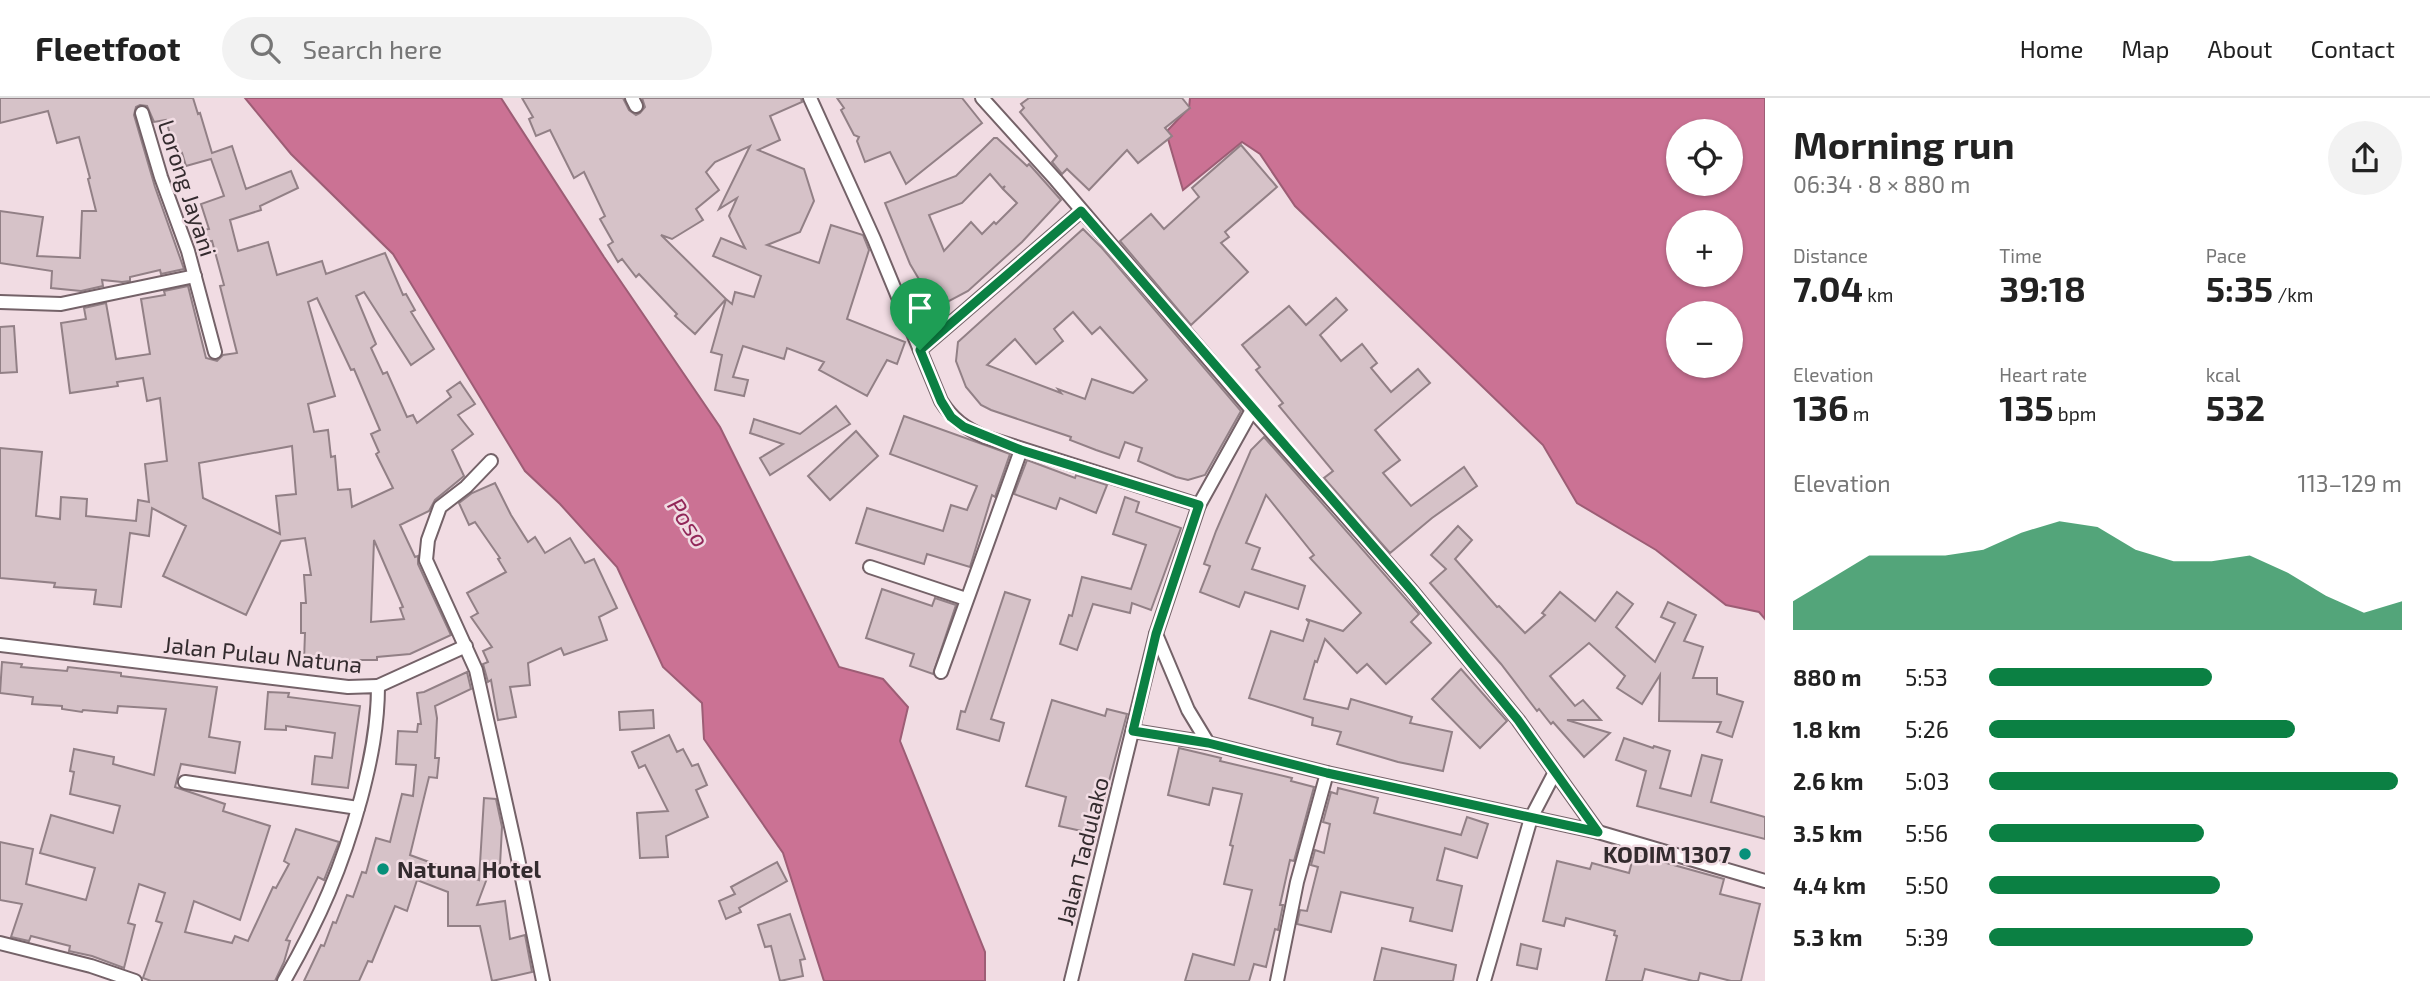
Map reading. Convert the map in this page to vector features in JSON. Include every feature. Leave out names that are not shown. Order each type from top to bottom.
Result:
[{"type":"street","points":[[810,98],[874,239],[941,401],[951,417],[985,438],[1199,505]]},
{"type":"street","points":[[982,98],[1412,591],[1518,720],[1598,832]]},
{"type":"street","name":"Lorong Jayani","points":[[142,113],[152,152],[180,226],[215,352]]},
{"type":"street","points":[[920,350],[1081,211]]},
{"type":"street","name":"Lorong Jayani","points":[[0,302],[61,304],[195,276]]},
{"type":"street","points":[[1208,743],[1188,710],[1156,634],[1199,505],[1252,410]]},
{"type":"street","points":[[941,672],[1021,450]]},
{"type":"street","points":[[491,461],[466,487],[440,508],[428,540],[427,566],[466,646],[481,693],[543,981]]},
{"type":"street","points":[[870,567],[966,599]]},
{"type":"street","name":"Jalan Tadulako","points":[[1071,981],[1156,634]]},
{"type":"street","name":"Jalan Pulau Natuna","points":[[0,645],[348,687],[377,686],[376,734],[358,808],[331,891],[311,934],[284,981]]},
{"type":"street","points":[[377,686],[466,646]]},
{"type":"street","points":[[1133,731],[1208,743],[1327,773],[1598,832],[1765,881]]},
{"type":"street","points":[[1483,981],[1531,818],[1555,772]]},
{"type":"street","points":[[1277,981],[1297,883],[1327,773]]},
{"type":"street","points":[[185,782],[358,808]]},
{"type":"street","points":[[0,943],[91,965],[135,981]]},
{"type":"water","name":"Poso","points":[[245,98],[501,98],[604,257],[720,427],[839,667],[883,679],[908,707],[900,741],[985,952],[985,981],[824,981],[783,853],[704,739],[702,703],[663,667],[617,567],[560,504],[525,471],[393,254],[291,154]]},
{"type":"water","points":[[1190,98],[1765,98],[1765,619],[1759,612],[1726,605],[1656,550],[1577,503],[1543,445],[1295,206],[1260,154],[1242,142],[1183,190],[1166,132],[1189,108]]},
{"type":"building","points":[[0,98],[193,98],[212,153],[232,146],[246,189],[291,171],[298,188],[260,206],[261,210],[230,220],[238,251],[268,242],[277,275],[322,261],[326,274],[385,253],[403,295],[406,294],[415,310],[411,312],[434,349],[411,365],[364,292],[356,296],[376,344],[371,348],[383,374],[387,372],[407,417],[413,415],[417,423],[451,397],[447,391],[460,382],[475,404],[458,415],[473,434],[452,450],[464,476],[435,500],[429,511],[400,525],[415,557],[418,556],[418,564],[451,635],[410,654],[377,657],[377,660],[304,661],[305,633],[301,633],[301,603],[306,603],[304,575],[311,575],[305,538],[281,541],[246,615],[163,576],[186,526],[152,508],[149,536],[130,533],[121,607],[94,604],[96,590],[54,587],[55,583],[0,578],[0,448],[42,452],[36,516],[60,519],[61,497],[87,499],[86,516],[136,521],[138,500],[149,502],[145,464],[167,461],[160,398],[147,401],[143,378],[117,382],[118,386],[70,393],[61,323],[86,319],[84,308],[106,303],[116,359],[150,354],[141,299],[165,295],[164,291],[188,286],[206,358],[217,361],[223,355],[237,353],[220,286],[224,285],[212,241],[206,242],[203,230],[209,229],[201,204],[224,196],[211,159],[186,166],[182,153],[178,155],[175,152],[166,120],[154,122],[147,106],[136,107],[134,115],[155,187],[184,269],[161,274],[160,270],[130,277],[130,281],[102,280],[103,286],[81,291],[51,288],[52,271],[0,263],[0,211],[43,217],[37,256],[80,258],[82,211],[96,211],[79,137],[57,143],[48,111],[0,123]],"holes":[[[317,298],[351,370],[354,369],[380,430],[371,434],[379,452],[376,454],[393,488],[352,507],[350,489],[338,490],[335,456],[331,457],[328,430],[314,432],[308,404],[335,396],[308,302]],[[292,446],[296,494],[276,496],[280,534],[203,498],[199,463]],[[374,540],[403,607],[400,608],[404,619],[371,622]]]},
{"type":"building","points":[[522,98],[623,98],[629,110],[636,115],[645,107],[642,98],[801,98],[802,102],[770,116],[780,140],[758,150],[804,169],[814,201],[800,232],[767,245],[819,263],[831,225],[863,235],[869,250],[847,319],[905,342],[897,364],[887,360],[867,396],[819,370],[824,362],[787,348],[784,359],[743,346],[733,377],[748,380],[744,396],[715,390],[722,355],[711,352],[726,299],[695,334],[675,316],[677,314],[639,274],[636,277],[622,259],[618,262],[608,245],[613,242],[600,219],[605,216],[584,172],[574,178],[550,130],[536,136],[529,119],[533,117]],"holes":[[[750,146],[719,209],[737,198],[729,216],[745,248],[721,238],[713,256],[761,276],[754,297],[735,292],[732,304],[661,235],[672,239],[703,220],[696,209],[719,190],[706,172],[715,162]]]},
{"type":"building","points":[[837,98],[962,98],[982,123],[906,184],[890,152],[865,162],[857,141],[859,137],[854,135],[841,110],[844,108]]},
{"type":"building","points":[[1029,98],[1182,98],[1190,108],[1165,128],[1172,136],[1138,163],[1127,150],[1089,190],[1067,169],[1062,174],[1052,162],[1057,156],[1020,112],[1024,108],[1021,104]]},
{"type":"building","points":[[997,138],[1027,166],[1029,164],[1061,200],[1022,242],[968,291],[936,308],[910,264],[885,203],[956,176]],"holes":[[[990,174],[1002,188],[1005,186],[1003,189],[1017,203],[982,234],[971,222],[944,251],[929,215],[962,203]]]},
{"type":"building","points":[[1241,145],[1277,187],[1225,232],[1229,237],[1221,243],[1248,272],[1191,325],[1120,241],[1151,214],[1164,229],[1199,197],[1192,188]]},
{"type":"building","points":[[1083,229],[1241,411],[1205,475],[1188,480],[1138,461],[1142,448],[1125,442],[1119,458],[1070,440],[1071,437],[981,405],[966,387],[956,361],[958,342]],"holes":[[[1073,312],[1092,334],[1100,327],[1147,380],[1133,393],[1092,379],[1085,399],[1058,389],[1061,393],[987,365],[1015,339],[1036,364],[1063,341],[1054,329]]]},
{"type":"building","points":[[1336,298],[1347,310],[1320,335],[1341,361],[1362,344],[1377,363],[1371,368],[1391,392],[1418,369],[1430,383],[1375,430],[1400,460],[1383,473],[1411,506],[1464,467],[1477,486],[1432,518],[1390,553],[1324,478],[1333,471],[1279,406],[1283,403],[1256,370],[1260,367],[1242,345],[1289,306],[1306,325]]},
{"type":"building","points":[[14,326],[17,372],[0,373],[0,327]]},
{"type":"building","points":[[836,406],[850,424],[770,475],[760,458],[783,444],[750,433],[754,419],[800,434]]},
{"type":"building","points":[[904,416],[1010,454],[995,497],[992,495],[970,567],[927,554],[924,564],[856,543],[867,508],[943,531],[951,505],[967,510],[977,486],[890,454]]},
{"type":"building","points":[[856,431],[878,456],[830,500],[808,476]]},
{"type":"building","points":[[1264,437],[1419,614],[1411,622],[1431,643],[1386,684],[1367,664],[1357,673],[1325,639],[1317,662],[1315,661],[1304,699],[1348,709],[1351,699],[1412,717],[1410,723],[1452,732],[1443,771],[1398,762],[1337,744],[1341,732],[1312,725],[1313,718],[1249,698],[1271,631],[1303,641],[1309,622],[1306,619],[1343,631],[1361,613],[1310,558],[1314,555],[1266,495],[1246,543],[1260,548],[1252,569],[1305,586],[1298,609],[1245,592],[1239,607],[1200,592],[1210,566],[1204,564],[1216,531],[1251,450]]},
{"type":"building","points":[[1027,460],[1075,478],[1076,475],[1107,485],[1096,513],[1060,498],[1056,509],[1014,494]]},
{"type":"building","points":[[495,483],[528,542],[535,537],[545,553],[570,538],[585,563],[594,559],[617,608],[599,617],[607,640],[564,655],[561,648],[528,663],[530,685],[510,687],[516,717],[498,720],[491,680],[488,682],[483,664],[488,662],[483,651],[492,647],[471,617],[478,613],[467,593],[506,572],[498,559],[500,558],[475,522],[469,525],[459,503],[472,493]]},
{"type":"building","points":[[1125,497],[1139,502],[1136,512],[1181,528],[1151,610],[1132,603],[1130,613],[1093,604],[1077,650],[1060,644],[1069,615],[1072,616],[1082,577],[1131,589],[1146,545],[1113,534]]},
{"type":"building","points":[[1458,526],[1472,540],[1455,559],[1497,607],[1525,633],[1545,615],[1542,613],[1560,592],[1595,621],[1617,592],[1633,604],[1616,627],[1655,662],[1675,623],[1661,617],[1668,602],[1696,615],[1684,641],[1703,647],[1693,678],[1717,678],[1717,694],[1743,702],[1732,737],[1717,732],[1721,722],[1659,721],[1660,675],[1642,704],[1617,688],[1625,676],[1589,643],[1550,676],[1575,706],[1583,700],[1601,720],[1567,720],[1610,733],[1584,757],[1553,722],[1551,724],[1539,709],[1537,711],[1501,664],[1430,583],[1446,569],[1431,555]]},
{"type":"building","points":[[882,589],[932,606],[935,598],[956,605],[933,674],[910,666],[914,654],[866,638]]},
{"type":"building","points":[[1005,592],[1030,600],[991,719],[1004,723],[999,741],[957,729],[961,711],[965,712]]},
{"type":"building","points":[[2,662],[22,664],[21,667],[67,671],[68,667],[121,673],[121,676],[217,687],[209,737],[240,742],[235,773],[181,764],[175,787],[225,804],[223,811],[270,826],[240,920],[194,901],[185,932],[232,943],[235,936],[248,941],[273,887],[276,888],[289,864],[284,861],[296,829],[339,842],[324,880],[318,877],[286,940],[290,941],[275,981],[151,981],[143,978],[162,923],[156,921],[165,893],[139,884],[128,923],[135,925],[124,968],[69,951],[70,946],[31,936],[29,941],[11,937],[22,904],[0,900],[0,842],[33,849],[26,884],[86,900],[95,868],[40,853],[51,815],[113,833],[120,806],[70,794],[74,749],[114,757],[113,764],[154,775],[166,709],[118,706],[117,713],[82,712],[62,709],[62,706],[32,704],[33,697],[0,693]]},
{"type":"building","points":[[1461,669],[1507,721],[1480,748],[1432,699]]},
{"type":"building","points":[[467,672],[471,689],[435,706],[435,758],[439,758],[437,778],[429,777],[410,855],[479,880],[484,798],[496,799],[502,827],[500,865],[492,865],[477,905],[505,901],[510,939],[525,935],[532,972],[492,981],[480,926],[448,926],[448,892],[417,880],[407,911],[395,906],[372,962],[368,961],[359,981],[304,981],[321,945],[324,946],[333,922],[336,923],[347,895],[353,897],[362,872],[366,873],[376,838],[390,842],[402,794],[413,796],[416,765],[396,764],[398,731],[417,732],[418,724],[421,724],[417,693]]},
{"type":"building","points":[[268,692],[289,693],[288,697],[360,706],[348,788],[312,784],[315,756],[332,758],[335,733],[286,726],[286,730],[265,729]]},
{"type":"building","points":[[1052,700],[1105,716],[1107,709],[1127,714],[1101,811],[1092,809],[1086,832],[1059,826],[1066,797],[1026,786]]},
{"type":"building","points":[[653,710],[654,728],[620,730],[619,712]]},
{"type":"building","points":[[669,735],[677,752],[683,749],[692,766],[698,764],[707,785],[696,790],[708,817],[666,836],[668,857],[640,858],[637,813],[668,811],[645,765],[639,768],[632,752]]},
{"type":"building","points":[[1624,738],[1670,751],[1660,788],[1691,796],[1702,755],[1722,760],[1711,802],[1765,817],[1765,839],[1637,806],[1646,771],[1616,760]]},
{"type":"building","points":[[1179,748],[1292,778],[1291,781],[1314,787],[1294,861],[1290,860],[1280,905],[1283,905],[1278,930],[1275,929],[1266,967],[1254,964],[1249,981],[1185,981],[1193,954],[1234,965],[1252,890],[1224,884],[1242,794],[1213,788],[1209,805],[1168,795]]},
{"type":"building","points":[[1338,788],[1378,798],[1374,813],[1461,835],[1467,817],[1488,824],[1477,858],[1445,848],[1437,880],[1462,886],[1452,931],[1410,921],[1413,908],[1341,892],[1331,932],[1297,924],[1300,910],[1307,911],[1318,867],[1311,865],[1315,850],[1324,853],[1330,824],[1323,822],[1331,792],[1337,794]]},
{"type":"building","points":[[1634,854],[1724,879],[1720,894],[1760,904],[1741,981],[1700,973],[1698,981],[1693,981],[1645,969],[1642,981],[1606,981],[1617,936],[1614,935],[1615,931],[1566,918],[1564,926],[1543,921],[1557,861],[1590,869],[1592,863],[1629,873]]},
{"type":"building","points":[[777,862],[787,881],[739,908],[741,912],[726,919],[719,901],[735,894],[731,887]]},
{"type":"building","points":[[790,914],[805,959],[800,960],[803,976],[780,981],[771,946],[765,947],[758,925]]},
{"type":"building","points":[[1521,944],[1541,949],[1537,969],[1517,965]]},
{"type":"building","points":[[1382,948],[1456,965],[1453,981],[1374,981]]},
{"type":"place","name":"KODIM 1307","points":[[1745,854]]},
{"type":"place","name":"Natuna Hotel","points":[[383,869]]},
{"type":"route","points":[[1081,211],[1412,591],[1518,720],[1598,832],[1327,773],[1208,743],[1133,731],[1156,634],[1199,505],[1021,450],[985,438],[964,427],[951,417],[941,401],[920,350],[1081,211]]}]
